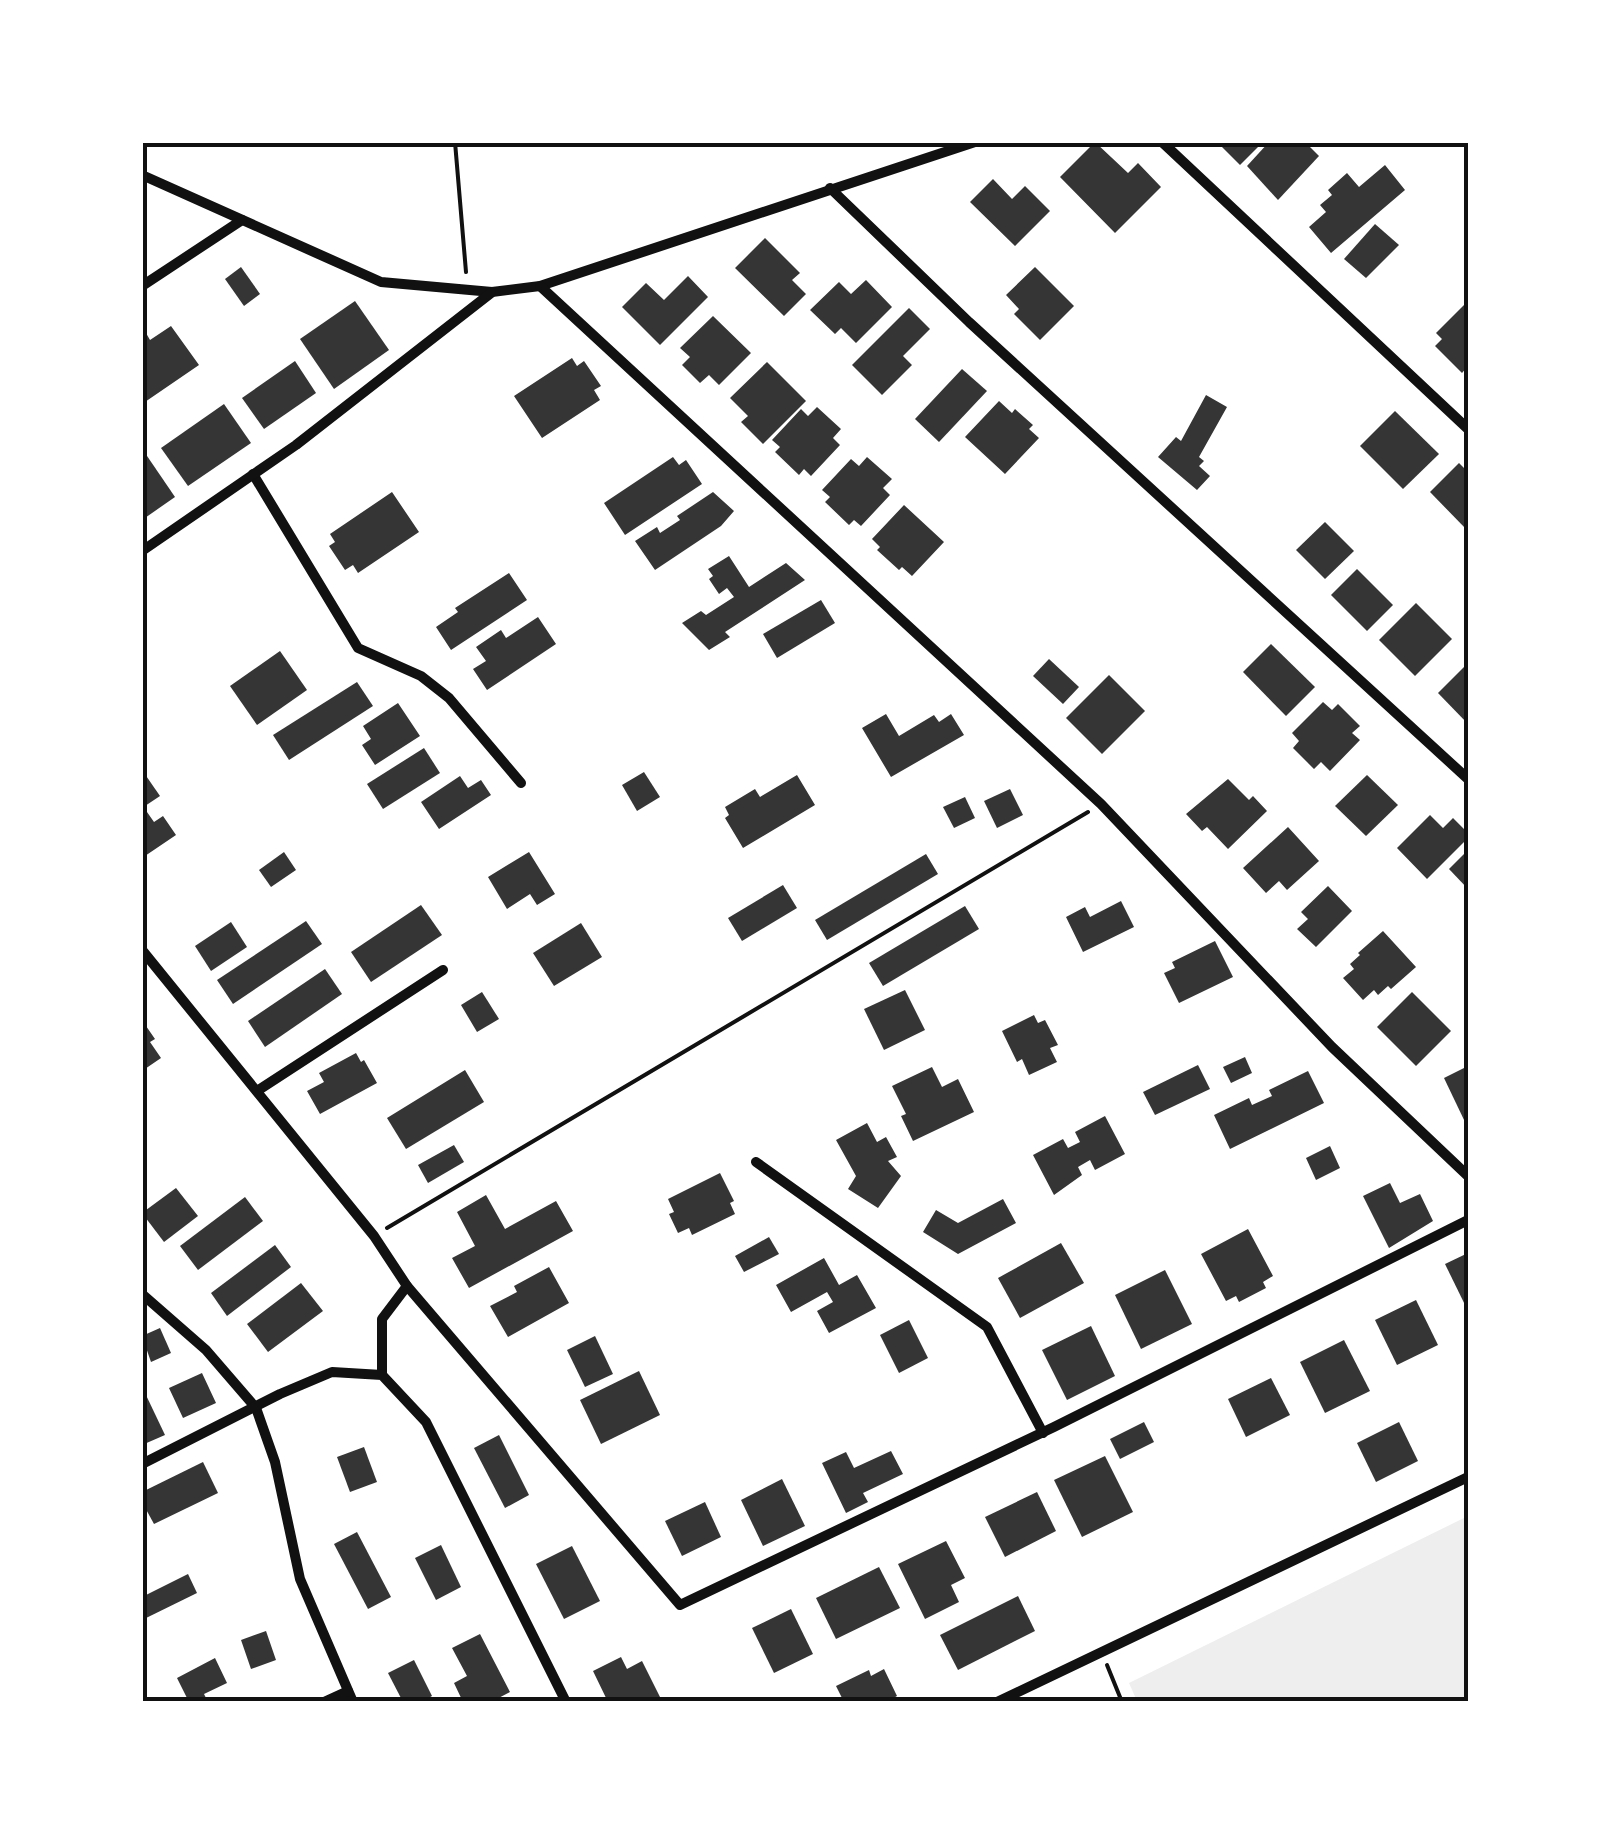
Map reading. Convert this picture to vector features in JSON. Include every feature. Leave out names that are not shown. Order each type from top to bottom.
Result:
[{"type":"street","points":[[142,175],[382,282],[492,292],[540,286],[974,142]]},
{"type":"street","points":[[1162,142],[1468,429]]},
{"type":"street","points":[[830,188],[968,322],[1468,779]]},
{"type":"street","points":[[142,286],[242,220]]},
{"type":"street","points":[[540,286],[1101,804],[1332,1047],[1467,1172]]},
{"type":"street","points":[[142,551],[296,445],[492,292]]},
{"type":"street","points":[[253,474],[358,648],[421,676],[449,698],[521,782]]},
{"type":"street","points":[[142,950],[374,1236],[407,1286],[680,1605],[1042,1433],[1468,1220]]},
{"type":"street","points":[[257,1090],[443,970]]},
{"type":"street","points":[[756,1162],[987,1327],[1042,1433]]},
{"type":"street","points":[[407,1286],[382,1319],[382,1375],[426,1422],[566,1702]]},
{"type":"street","points":[[142,1294],[206,1350],[256,1408],[276,1462],[300,1579],[351,1696],[324,1702]]},
{"type":"street","points":[[142,1464],[332,1372],[382,1375]]},
{"type":"street","points":[[997,1702],[1468,1477]]},
{"type":"path","points":[[455,142],[467,290]]},
{"type":"path","points":[[374,1236],[1101,804]]},
{"type":"path","points":[[1102,1651],[1122,1702]]},
{"type":"shaded area","points":[[1468,1516],[1468,1701],[1137,1701],[1129,1683]]},
{"type":"building","points":[[1095,142],[1128,173],[1138,163],[1161,187],[1115,233],[1060,177]]},
{"type":"building","points":[[1217,142],[1263,142],[1240,165]]},
{"type":"building","points":[[1269,142],[1305,142],[1319,156],[1278,200],[1247,166]]},
{"type":"building","points":[[1385,165],[1405,190],[1331,253],[1309,227],[1326,212],[1320,205],[1332,195],[1328,190],[1347,173],[1359,187]]},
{"type":"building","points":[[993,179],[1012,199],[1025,186],[1050,211],[1015,246],[970,202]]},
{"type":"building","points":[[1375,224],[1399,245],[1366,278],[1344,259]]},
{"type":"building","points":[[765,238],[800,273],[792,280],[806,294],[784,316],[735,268]]},
{"type":"building","points":[[241,267],[260,294],[244,306],[225,279]]},
{"type":"building","points":[[1035,267],[1074,306],[1040,340],[1014,314],[1019,309],[1006,295]]},
{"type":"building","points":[[688,276],[708,297],[660,345],[622,307],[646,283],[664,300]]},
{"type":"building","points":[[866,280],[892,307],[856,343],[841,328],[835,334],[810,310],[839,282],[851,294]]},
{"type":"building","points":[[355,301],[389,350],[334,389],[300,339]]},
{"type":"building","points":[[1468,301],[1468,366],[1462,373],[1435,346],[1442,339],[1436,333]]},
{"type":"building","points":[[909,308],[930,329],[903,356],[912,365],[882,395],[852,365]]},
{"type":"building","points":[[713,316],[751,353],[719,385],[709,375],[700,383],[682,365],[690,357],[680,348]]},
{"type":"building","points":[[171,326],[199,365],[142,404],[142,335],[146,333],[150,340]]},
{"type":"building","points":[[572,358],[577,366],[584,361],[601,386],[594,390],[600,400],[542,438],[514,396]]},
{"type":"building","points":[[295,361],[316,393],[264,429],[242,398]]},
{"type":"building","points":[[767,362],[806,401],[763,444],[741,422],[748,416],[730,398]]},
{"type":"building","points":[[962,369],[987,391],[939,442],[915,419]]},
{"type":"building","points":[[1206,395],[1227,407],[1199,457],[1204,461],[1199,466],[1210,476],[1197,490],[1158,457],[1176,437],[1181,441]]},
{"type":"building","points":[[999,401],[1033,425],[1029,429],[1039,438],[1005,474],[965,437]]},
{"type":"building","points":[[224,404],[251,443],[188,486],[161,448]]},
{"type":"building","points":[[817,407],[841,429],[833,438],[840,445],[811,476],[804,469],[799,475],[775,452],[780,447],[772,440],[801,409],[808,416]]},
{"type":"building","points":[[1395,411],[1439,454],[1403,489],[1360,446]]},
{"type":"building","points":[[142,454],[175,497],[142,520]]},
{"type":"building","points":[[673,457],[679,465],[686,460],[702,484],[625,535],[604,503]]},
{"type":"building","points":[[867,457],[892,479],[883,488],[890,495],[861,526],[854,520],[849,525],[825,502],[830,497],[822,490],[851,459],[859,466]]},
{"type":"building","points":[[1459,463],[1468,472],[1466,529],[1430,492]]},
{"type":"building","points":[[392,492],[419,532],[358,573],[353,565],[345,570],[329,546],[335,542],[330,534]]},
{"type":"building","points":[[713,492],[734,511],[721,526],[655,570],[635,541],[657,527],[660,533],[680,520],[677,516]]},
{"type":"building","points":[[904,505],[944,542],[912,576],[877,550],[880,547],[872,539]]},
{"type":"building","points":[[1325,522],[1354,551],[1325,579],[1296,550]]},
{"type":"building","points":[[729,556],[749,587],[786,563],[805,580],[725,632],[730,637],[709,650],[682,623],[701,611],[706,615],[734,597],[727,588],[719,594],[709,579],[713,576],[708,569]]},
{"type":"building","points":[[1357,569],[1393,605],[1367,631],[1331,595]]},
{"type":"building","points":[[509,573],[527,600],[451,650],[436,627],[458,612],[455,608]]},
{"type":"building","points":[[821,600],[835,623],[777,658],[763,634]]},
{"type":"building","points":[[1416,603],[1452,639],[1415,676],[1379,640]]},
{"type":"building","points":[[538,617],[556,644],[487,690],[473,669],[486,661],[476,647],[501,630],[506,638]]},
{"type":"building","points":[[1271,644],[1315,687],[1286,716],[1243,672]]},
{"type":"building","points":[[280,651],[307,690],[257,725],[230,686]]},
{"type":"building","points":[[1049,659],[1079,687],[1063,704],[1033,676]]},
{"type":"building","points":[[1468,663],[1468,724],[1438,693]]},
{"type":"building","points":[[1109,675],[1145,711],[1102,754],[1066,718]]},
{"type":"building","points":[[357,682],[373,706],[289,760],[273,735]]},
{"type":"building","points":[[1323,702],[1332,710],[1338,704],[1360,726],[1352,733],[1360,740],[1330,771],[1321,762],[1314,769],[1293,748],[1299,741],[1292,733]]},
{"type":"building","points":[[398,703],[420,736],[375,765],[362,745],[371,739],[363,726]]},
{"type":"building","points":[[886,714],[899,736],[934,715],[939,722],[951,714],[964,735],[891,777],[862,728]]},
{"type":"building","points":[[424,748],[440,773],[383,809],[367,784]]},
{"type":"building","points":[[142,770],[160,796],[142,808]]},
{"type":"building","points":[[644,772],[660,797],[637,811],[622,785]]},
{"type":"building","points":[[797,775],[815,805],[743,848],[725,818],[729,815],[725,807],[755,789],[760,797]]},
{"type":"building","points":[[1367,775],[1398,805],[1366,836],[1335,806]]},
{"type":"building","points":[[460,776],[468,788],[481,780],[491,795],[439,829],[421,802]]},
{"type":"building","points":[[1228,779],[1267,811],[1228,849],[1207,827],[1202,831],[1186,814]]},
{"type":"building","points":[[1010,789],[1023,815],[997,828],[984,801]]},
{"type":"building","points":[[965,797],[975,818],[954,828],[943,807]]},
{"type":"building","points":[[147,812],[154,822],[163,816],[176,835],[142,858],[142,815]]},
{"type":"building","points":[[1430,815],[1443,828],[1453,818],[1468,838],[1427,879],[1397,848]]},
{"type":"building","points":[[1288,827],[1319,861],[1287,890],[1279,881],[1266,893],[1243,868]]},
{"type":"building","points":[[1468,850],[1468,889],[1449,869]]},
{"type":"building","points":[[284,852],[296,870],[271,887],[259,870]]},
{"type":"building","points":[[529,852],[555,894],[537,905],[530,894],[507,909],[488,877]]},
{"type":"building","points":[[926,854],[938,874],[827,940],[815,920]]},
{"type":"building","points":[[783,885],[797,908],[742,941],[728,918]]},
{"type":"building","points":[[1328,886],[1352,911],[1316,947],[1297,929],[1308,919],[1301,912]]},
{"type":"building","points":[[1121,901],[1134,927],[1083,952],[1066,917],[1085,907],[1090,917]]},
{"type":"building","points":[[421,905],[442,935],[371,982],[351,952]]},
{"type":"building","points":[[965,906],[979,929],[883,986],[869,963]]},
{"type":"building","points":[[306,921],[322,944],[233,1004],[217,980]]},
{"type":"building","points":[[231,922],[247,947],[211,971],[195,946]]},
{"type":"building","points":[[581,923],[602,957],[554,986],[533,953]]},
{"type":"building","points":[[1383,931],[1416,967],[1391,989],[1388,986],[1378,995],[1374,990],[1363,1000],[1343,978],[1354,969],[1350,964],[1358,953]]},
{"type":"building","points":[[1215,941],[1233,977],[1179,1003],[1164,973],[1175,968],[1172,962]]},
{"type":"building","points":[[325,969],[342,994],[265,1047],[248,1021]]},
{"type":"building","points":[[905,990],[925,1030],[884,1050],[864,1009]]},
{"type":"building","points":[[482,992],[499,1019],[477,1032],[461,1005]]},
{"type":"building","points":[[1412,992],[1451,1031],[1416,1066],[1377,1027]]},
{"type":"building","points":[[1034,1015],[1038,1023],[1045,1020],[1058,1045],[1050,1048],[1057,1062],[1029,1075],[1022,1059],[1017,1062],[1002,1031]]},
{"type":"building","points":[[146,1026],[155,1039],[150,1042],[161,1058],[142,1071],[142,1029]]},
{"type":"building","points":[[356,1053],[377,1083],[320,1114],[307,1091],[324,1082],[319,1073]]},
{"type":"building","points":[[1245,1057],[1252,1073],[1231,1083],[1223,1067]]},
{"type":"building","points":[[1198,1065],[1210,1089],[1155,1115],[1143,1092]]},
{"type":"building","points":[[1468,1066],[1468,1120],[1465,1122],[1444,1078]]},
{"type":"building","points":[[932,1067],[942,1087],[958,1079],[974,1112],[913,1141],[901,1116],[906,1114],[892,1086]]},
{"type":"building","points":[[465,1070],[484,1102],[406,1149],[387,1118]]},
{"type":"building","points":[[1308,1071],[1324,1103],[1230,1149],[1214,1115],[1249,1098],[1252,1105],[1272,1096],[1269,1090]]},
{"type":"building","points":[[1105,1116],[1125,1154],[1095,1170],[1090,1160],[1078,1167],[1082,1175],[1054,1195],[1033,1155],[1063,1139],[1068,1148],[1080,1142],[1075,1132]]},
{"type":"building","points":[[867,1123],[877,1142],[886,1137],[897,1157],[888,1161],[901,1176],[878,1208],[848,1189],[856,1176],[836,1140]]},
{"type":"building","points":[[454,1145],[464,1162],[428,1183],[418,1165]]},
{"type":"building","points":[[1330,1146],[1340,1168],[1316,1180],[1306,1158]]},
{"type":"building","points":[[720,1173],[734,1201],[730,1203],[735,1214],[692,1235],[689,1228],[678,1233],[669,1214],[674,1212],[668,1199]]},
{"type":"building","points":[[1390,1183],[1400,1203],[1420,1194],[1433,1221],[1389,1248],[1363,1196]]},
{"type":"building","points":[[176,1188],[198,1216],[164,1242],[142,1213]]},
{"type":"building","points":[[486,1195],[505,1229],[556,1201],[573,1231],[469,1288],[452,1258],[475,1246],[457,1212]]},
{"type":"building","points":[[245,1197],[263,1221],[198,1270],[180,1246]]},
{"type":"building","points":[[1003,1199],[1016,1223],[958,1254],[923,1232],[936,1210],[958,1223]]},
{"type":"building","points":[[1248,1229],[1273,1276],[1263,1282],[1266,1288],[1239,1302],[1236,1296],[1226,1301],[1201,1254]]},
{"type":"building","points":[[769,1237],[779,1254],[744,1272],[735,1256]]},
{"type":"building","points":[[1061,1243],[1084,1283],[1020,1318],[998,1278]]},
{"type":"building","points":[[275,1245],[291,1267],[227,1316],[211,1293]]},
{"type":"building","points":[[1468,1253],[1468,1311],[1445,1264]]},
{"type":"building","points":[[824,1258],[839,1285],[857,1275],[876,1308],[829,1333],[817,1311],[833,1302],[827,1292],[791,1312],[776,1285]]},
{"type":"building","points":[[549,1267],[569,1303],[508,1337],[490,1306],[517,1292],[514,1286]]},
{"type":"building","points":[[1165,1270],[1192,1324],[1141,1349],[1115,1295]]},
{"type":"building","points":[[301,1283],[323,1311],[268,1352],[247,1324]]},
{"type":"building","points":[[1416,1300],[1438,1345],[1397,1365],[1375,1320]]},
{"type":"building","points":[[909,1320],[928,1358],[899,1373],[880,1335]]},
{"type":"building","points":[[1091,1326],[1115,1376],[1067,1400],[1042,1350]]},
{"type":"building","points":[[160,1328],[171,1353],[151,1362],[142,1336]]},
{"type":"building","points":[[595,1336],[613,1374],[585,1387],[567,1350]]},
{"type":"building","points":[[1344,1340],[1370,1391],[1325,1413],[1300,1362]]},
{"type":"building","points":[[639,1371],[660,1415],[601,1444],[580,1400]]},
{"type":"building","points":[[202,1373],[216,1403],[183,1418],[169,1388]]},
{"type":"building","points":[[1271,1378],[1290,1415],[1246,1437],[1228,1399]]},
{"type":"building","points":[[145,1393],[165,1435],[142,1445],[142,1394]]},
{"type":"building","points":[[1144,1422],[1154,1442],[1120,1459],[1110,1439]]},
{"type":"building","points":[[1399,1422],[1418,1461],[1376,1482],[1357,1443]]},
{"type":"building","points":[[499,1435],[529,1495],[505,1508],[474,1448]]},
{"type":"building","points":[[364,1447],[377,1482],[350,1492],[337,1457]]},
{"type":"building","points":[[891,1451],[903,1474],[863,1493],[868,1502],[846,1513],[822,1463],[846,1452],[854,1468]]},
{"type":"building","points":[[1105,1456],[1133,1512],[1082,1537],[1054,1480]]},
{"type":"building","points":[[203,1462],[218,1493],[154,1524],[142,1502],[142,1492]]},
{"type":"building","points":[[782,1479],[805,1526],[763,1546],[741,1500]]},
{"type":"building","points":[[1037,1492],[1056,1531],[1005,1557],[985,1517]]},
{"type":"building","points":[[705,1502],[721,1537],[682,1556],[665,1521]]},
{"type":"building","points":[[357,1532],[391,1597],[368,1609],[334,1544]]},
{"type":"building","points":[[946,1541],[965,1578],[951,1585],[959,1602],[925,1619],[898,1564]]},
{"type":"building","points":[[441,1545],[461,1587],[436,1600],[415,1558]]},
{"type":"building","points":[[572,1546],[600,1601],[564,1619],[536,1564]]},
{"type":"building","points":[[879,1567],[900,1608],[836,1639],[816,1598]]},
{"type":"building","points":[[188,1574],[197,1593],[142,1620],[142,1597]]},
{"type":"building","points":[[1018,1596],[1035,1631],[958,1670],[940,1635]]},
{"type":"building","points":[[791,1609],[813,1654],[774,1673],[752,1628]]},
{"type":"building","points":[[266,1631],[276,1660],[251,1669],[241,1640]]},
{"type":"building","points":[[480,1634],[510,1692],[491,1702],[463,1702],[454,1683],[467,1676],[452,1648]]},
{"type":"building","points":[[621,1657],[627,1669],[642,1661],[660,1697],[651,1702],[608,1702],[593,1671]]},
{"type":"building","points":[[215,1658],[227,1683],[204,1694],[208,1702],[189,1702],[177,1678]]},
{"type":"building","points":[[414,1660],[432,1696],[421,1702],[403,1702],[388,1673]]},
{"type":"building","points":[[884,1669],[897,1696],[886,1702],[844,1702],[836,1686],[869,1670],[871,1676]]}]
